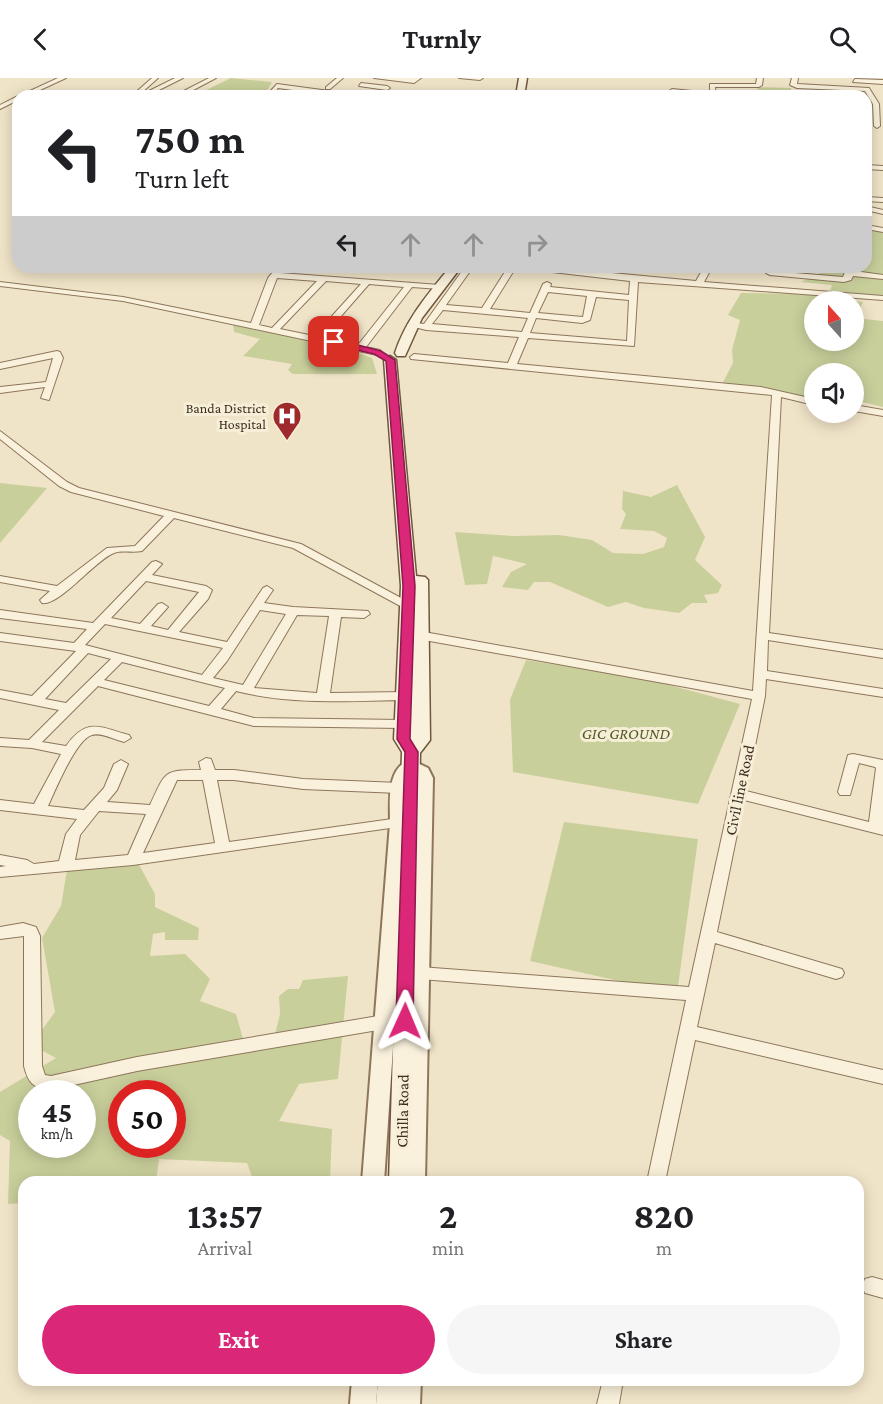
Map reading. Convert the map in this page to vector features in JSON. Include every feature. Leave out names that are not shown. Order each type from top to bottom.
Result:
[{"type":"main road","points":[[395,355],[441,273]]},
{"type":"main road","points":[[411,758],[420,740],[415,634],[408,605],[402,444],[395,355],[399,324],[449,273]]},
{"type":"main road","points":[[402,444],[420,585],[403,739],[411,758]]},
{"type":"main road","name":"Chilla Road","points":[[400,1176],[405,789]]},
{"type":"main road","points":[[390,1404],[392,1386]]},
{"type":"street","points":[[36,90],[63,78]]},
{"type":"street","points":[[145,90],[155,78]]},
{"type":"street","points":[[156,90],[180,78]]},
{"type":"street","points":[[189,90],[213,78]]},
{"type":"street","points":[[354,90],[369,78]]},
{"type":"street","points":[[377,78],[414,81],[418,78]]},
{"type":"street","points":[[462,78],[480,78]]},
{"type":"street","points":[[712,90],[712,85],[758,86],[760,78]]},
{"type":"street","points":[[795,78],[795,86],[868,90]]},
{"type":"street","points":[[829,79],[833,88]]},
{"type":"street","points":[[839,80],[883,82]]},
{"type":"street","points":[[385,90],[393,81]]},
{"type":"street","points":[[361,85],[387,88]]},
{"type":"street","points":[[273,90],[276,86],[309,90]]},
{"type":"street","points":[[741,86],[742,90]]},
{"type":"street","points":[[872,95],[880,111],[877,126]]},
{"type":"street","points":[[254,326],[277,273]]},
{"type":"street","points":[[291,273],[324,278],[435,286]]},
{"type":"street","points":[[426,327],[465,273]]},
{"type":"street","points":[[485,311],[508,273]]},
{"type":"street","points":[[594,273],[634,279],[883,298]]},
{"type":"street","points":[[699,284],[705,273]]},
{"type":"street","points":[[765,289],[770,273]]},
{"type":"street","points":[[789,273],[844,280],[848,278],[849,273]]},
{"type":"street","points":[[812,277],[814,273]]},
{"type":"street","points":[[864,273],[883,277]]},
{"type":"street","points":[[275,330],[324,278]]},
{"type":"street","points":[[411,326],[631,344],[634,279]]},
{"type":"street","points":[[316,338],[368,281]]},
{"type":"street","points":[[0,284],[112,298],[395,355],[512,364],[777,392],[804,399]]},
{"type":"street","points":[[361,348],[410,284]]},
{"type":"street","points":[[512,364],[546,287],[633,298]]},
{"type":"street","points":[[440,307],[585,319],[592,294]]},
{"type":"street","points":[[0,366],[57,354],[58,358],[46,398]]},
{"type":"street","points":[[0,390],[49,384]]},
{"type":"street","name":"Civil line Road","points":[[657,1176],[759,696],[777,392]]},
{"type":"street","points":[[864,410],[883,413]]},
{"type":"street","points":[[0,434],[63,484],[75,490],[297,546],[408,605]]},
{"type":"street","points":[[46,600],[111,550],[138,549],[171,515]]},
{"type":"street","points":[[35,701],[81,648],[99,623],[156,564]]},
{"type":"street","points":[[144,577],[206,590],[204,596],[171,634]]},
{"type":"street","points":[[0,579],[61,590]]},
{"type":"street","points":[[204,681],[231,646],[267,590]]},
{"type":"street","points":[[257,606],[293,611],[364,614]]},
{"type":"street","points":[[143,628],[162,608]]},
{"type":"street","points":[[212,711],[239,688],[268,656],[293,611]]},
{"type":"street","points":[[323,696],[336,613]]},
{"type":"street","points":[[0,614],[143,628],[231,646]]},
{"type":"street","points":[[415,634],[759,696]]},
{"type":"street","points":[[764,636],[883,654]]},
{"type":"street","points":[[0,637],[81,648],[204,681],[274,694],[406,696]]},
{"type":"street","points":[[32,744],[118,659]]},
{"type":"street","points":[[762,674],[883,693]]},
{"type":"street","points":[[95,681],[254,722],[404,724]]},
{"type":"street","points":[[0,694],[67,707]]},
{"type":"street","points":[[39,809],[69,751],[88,731],[124,738]]},
{"type":"street","points":[[0,742],[32,744],[69,751]]},
{"type":"street","points":[[373,1176],[399,823],[405,789],[403,772],[411,758],[424,778],[414,1176]]},
{"type":"street","points":[[738,794],[879,829],[883,768],[879,763],[853,758],[845,792]]},
{"type":"street","points":[[66,865],[74,834],[91,810],[110,790],[121,764]]},
{"type":"street","points":[[133,860],[170,777],[207,769],[303,784],[405,789]]},
{"type":"street","points":[[207,769],[223,846]]},
{"type":"street","points":[[0,805],[39,809],[155,810]]},
{"type":"street","points":[[0,872],[133,860],[399,823]]},
{"type":"street","points":[[0,860],[38,867]]},
{"type":"street","points":[[0,933],[23,929],[30,931],[32,936],[33,1066],[35,1076],[40,1082],[51,1083],[137,1064],[384,1022]]},
{"type":"street","points":[[709,935],[836,973]]},
{"type":"street","points":[[420,973],[696,994]]},
{"type":"street","points":[[688,1032],[883,1077]]},
{"type":"street","points":[[363,1404],[364,1386]]},
{"type":"street","points":[[407,1404],[408,1386]]},
{"type":"street","points":[[608,1404],[612,1386]]},
{"type":"green space","points":[[231,78],[272,82],[267,90],[206,90]]},
{"type":"green space","points":[[757,87],[791,88],[791,90],[758,90]]},
{"type":"green space","points":[[872,228],[883,230],[883,298],[864,297],[864,291],[830,291],[832,285],[801,282],[819,273],[872,273]]},
{"type":"green space","points":[[741,293],[804,294],[804,351],[864,351],[864,319],[883,321],[883,407],[864,402],[864,363],[804,363],[804,400],[721,386],[733,363],[732,350],[740,320],[728,315]]},
{"type":"green space","points":[[233,323],[335,344],[372,358],[377,374],[293,374],[288,370],[292,364],[243,356],[260,339],[234,332]]},
{"type":"green space","points":[[0,483],[47,488],[0,543]]},
{"type":"green space","points":[[677,485],[705,537],[695,560],[722,585],[718,593],[704,595],[708,603],[692,603],[679,613],[644,608],[626,602],[608,607],[550,582],[534,582],[528,590],[502,587],[511,572],[527,564],[493,556],[487,584],[465,585],[455,532],[513,536],[559,535],[592,540],[613,553],[643,554],[664,547],[667,538],[654,531],[620,529],[626,514],[622,509],[623,491],[651,497]]},
{"type":"green space","name":"GIC GROUND","points":[[526,660],[643,678],[740,704],[698,804],[513,772],[510,700]]},
{"type":"green space","points":[[564,822],[698,839],[677,994],[530,961]]},
{"type":"green space","points":[[138,863],[155,894],[155,907],[199,928],[198,940],[165,940],[165,932],[153,934],[150,956],[185,954],[210,979],[200,1001],[236,1014],[245,1046],[272,1046],[280,1014],[279,996],[288,989],[299,989],[303,980],[348,976],[338,1079],[299,1084],[279,1121],[332,1129],[330,1176],[252,1176],[247,1163],[159,1159],[157,1176],[18,1176],[18,1203],[8,1204],[10,1141],[0,1135],[0,1092],[18,1081],[18,1158],[96,1158],[96,1080],[20,1080],[56,1058],[31,1045],[55,1012],[42,938],[61,906],[67,870]]},
{"type":"place","name":"Banda District Hospital","points":[[287,442]]},
{"type":"route","points":[[334,342],[377,352],[390,360],[409,586],[403,739],[411,752],[405,1021]]}]
